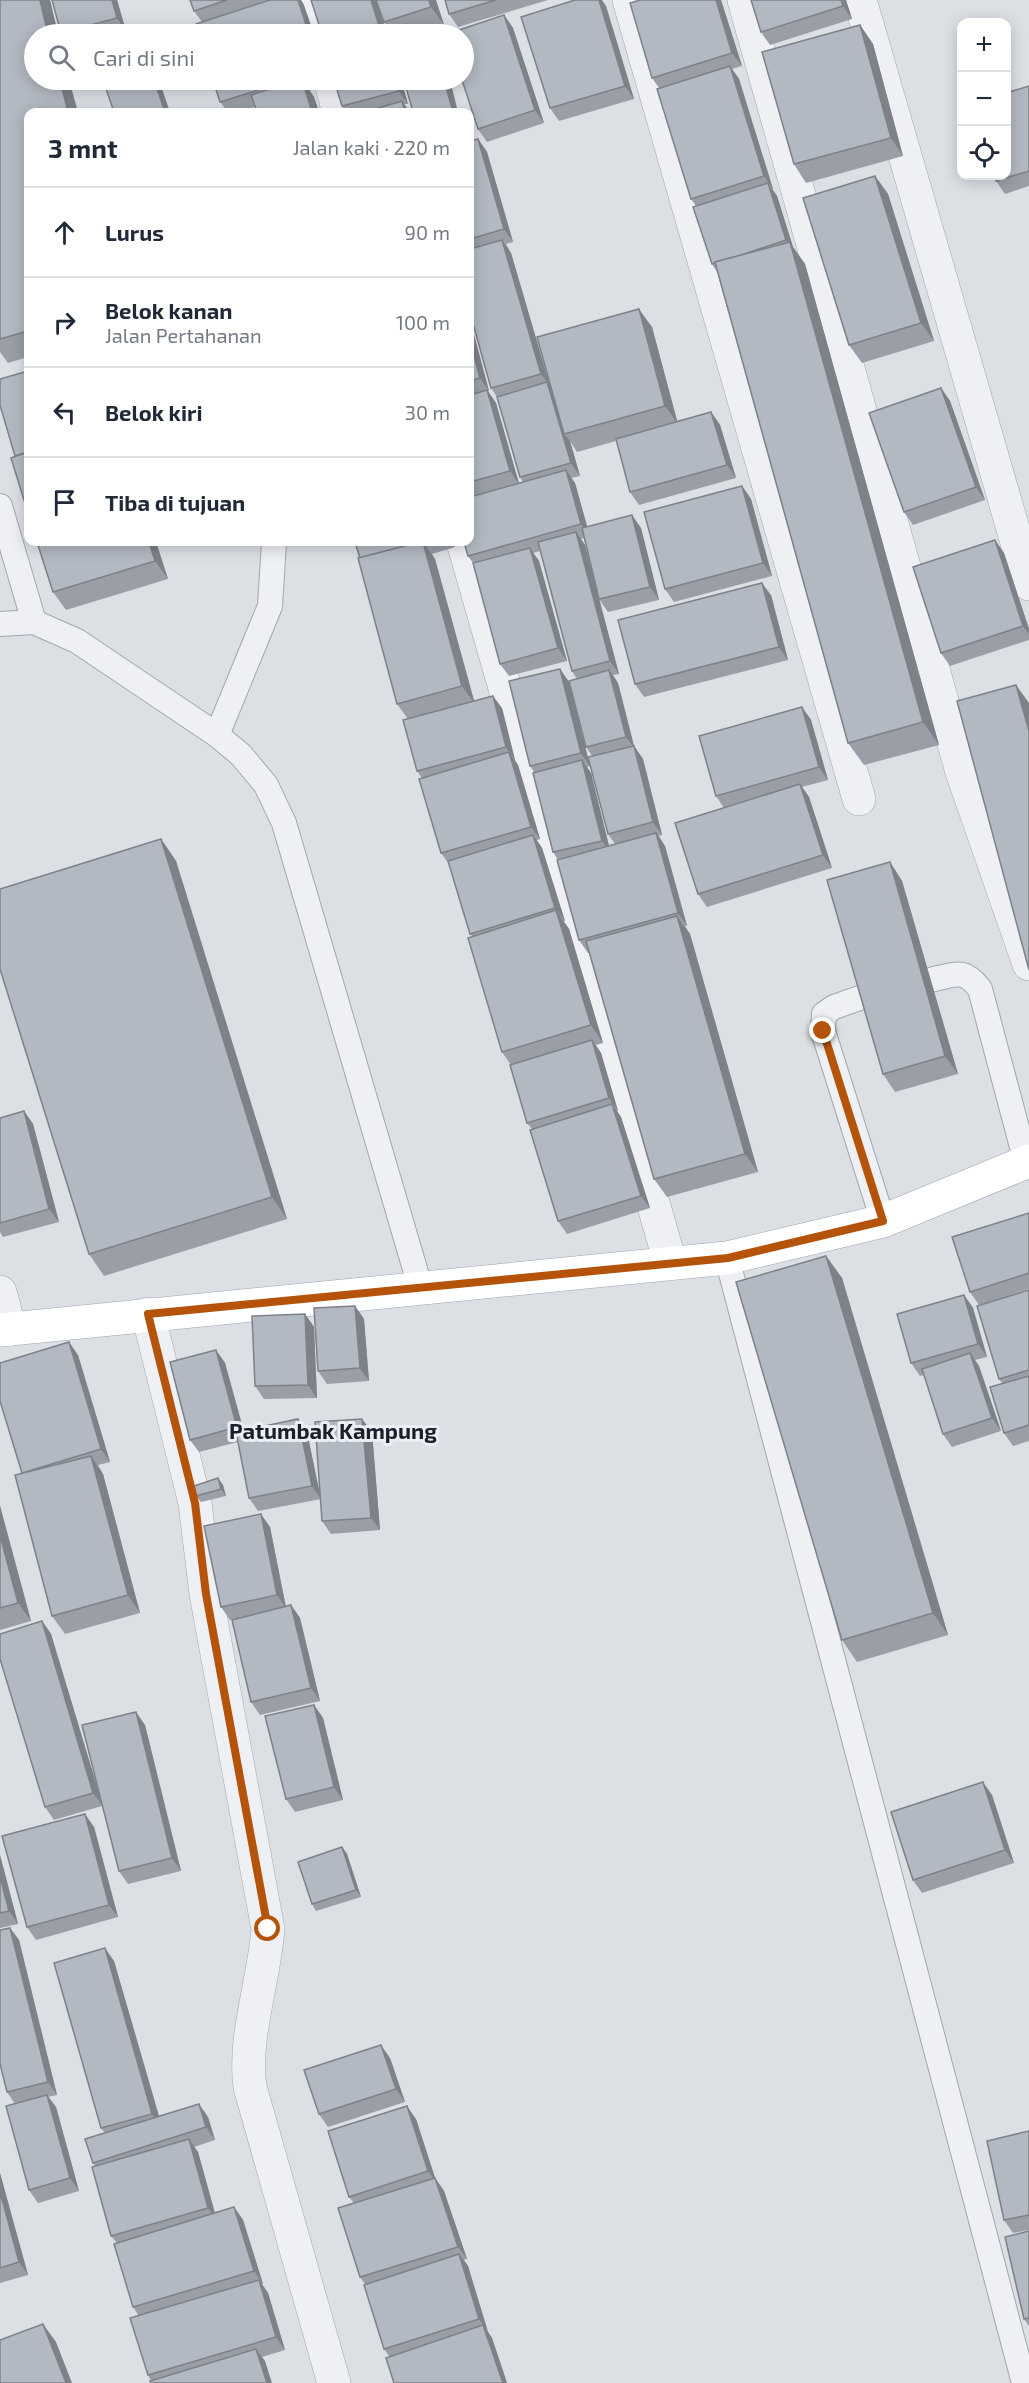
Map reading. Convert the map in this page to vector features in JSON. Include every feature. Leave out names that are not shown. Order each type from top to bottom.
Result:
[{"type":"main road","points":[[5,1329],[420,1286],[728,1258],[883,1221],[1028,1162]]},
{"type":"street","points":[[307,0],[314,24]]},
{"type":"street","points":[[629,0],[860,799]]},
{"type":"street","points":[[744,0],[963,772],[1029,964]]},
{"type":"street","points":[[860,0],[1029,584]]},
{"type":"street","points":[[333,90],[338,108]]},
{"type":"street","points":[[464,546],[670,1262]]},
{"type":"street","points":[[0,1292],[5,1329]]},
{"type":"street","points":[[137,1315],[195,1503],[206,1594],[268,1929],[265,1965],[247,2064],[250,2087],[334,2383]]},
{"type":"lane","points":[[0,506],[34,622]]},
{"type":"lane","points":[[217,735],[270,606],[274,546]]},
{"type":"lane","points":[[0,624],[34,622],[77,641],[217,735],[241,755],[266,785],[284,823],[420,1286]]},
{"type":"lane","points":[[930,980],[960,974],[971,977],[980,990],[1028,1162]]},
{"type":"lane","points":[[868,995],[834,1007],[824,1014],[823,1031],[883,1221]]},
{"type":"lane","points":[[728,1258],[1024,2383]]},
{"type":"building","points":[[0,0],[40,0],[46,24],[24,24],[24,90],[62,90],[67,108],[24,108],[24,332],[0,339]]},
{"type":"building","points":[[52,0],[112,0],[117,18],[95,24],[59,24]]},
{"type":"building","points":[[190,0],[227,0],[194,11]]},
{"type":"building","points":[[270,0],[298,0],[306,24],[196,24]]},
{"type":"building","points":[[311,0],[371,0],[378,24],[319,24]]},
{"type":"building","points":[[376,0],[429,0],[431,7],[384,22]]},
{"type":"building","points":[[445,0],[496,0],[449,14]]},
{"type":"building","points":[[575,0],[599,0],[625,86],[550,108],[521,17]]},
{"type":"building","points":[[640,0],[716,0],[732,53],[652,78],[630,3]]},
{"type":"building","points":[[751,0],[841,0],[843,6],[761,32]]},
{"type":"building","points":[[504,15],[535,110],[478,129],[474,108],[471,108],[465,90],[474,90],[474,25]]},
{"type":"building","points":[[860,25],[891,138],[794,164],[762,52]]},
{"type":"building","points":[[730,66],[764,176],[691,199],[657,89]]},
{"type":"building","points":[[1029,86],[1029,171],[1011,176],[1011,126],[1011,91]]},
{"type":"building","points":[[106,90],[157,90],[164,108],[113,108]]},
{"type":"building","points":[[216,90],[258,90],[220,102]]},
{"type":"building","points":[[267,90],[305,90],[311,108],[256,108],[251,95]]},
{"type":"building","points":[[337,90],[399,91],[342,106]]},
{"type":"building","points":[[407,90],[447,90],[452,108],[412,108]]},
{"type":"building","points":[[402,101],[404,108],[378,108]]},
{"type":"building","points":[[478,139],[504,229],[474,238],[474,140]]},
{"type":"building","points":[[875,176],[921,323],[849,345],[803,198]]},
{"type":"building","points":[[768,183],[786,240],[712,264],[693,207]]},
{"type":"building","points":[[502,240],[541,374],[491,388],[474,327],[474,248]]},
{"type":"building","points":[[790,242],[923,722],[848,743],[715,262]]},
{"type":"building","points":[[639,309],[665,406],[564,434],[537,337]]},
{"type":"building","points":[[474,355],[480,378],[474,380]]},
{"type":"building","points":[[24,372],[24,453],[15,456],[0,405],[0,379]]},
{"type":"building","points":[[547,382],[571,463],[520,477],[497,397]]},
{"type":"building","points":[[941,388],[976,487],[904,512],[869,413]]},
{"type":"building","points":[[487,390],[510,471],[474,481],[474,394]]},
{"type":"building","points":[[711,412],[727,465],[630,492],[616,439]]},
{"type":"building","points":[[24,453],[24,500],[11,458]]},
{"type":"building","points":[[566,470],[581,524],[468,556],[465,546],[474,546],[474,496]]},
{"type":"building","points":[[742,486],[763,563],[665,589],[644,512]]},
{"type":"building","points":[[632,515],[650,587],[599,599],[582,528]]},
{"type":"building","points":[[576,532],[610,661],[572,671],[538,542]]},
{"type":"building","points":[[995,540],[1023,626],[941,653],[913,567]]},
{"type":"building","points":[[38,546],[150,546],[155,561],[53,592]]},
{"type":"building","points":[[356,546],[405,546],[360,558]]},
{"type":"building","points":[[404,546],[424,546],[462,686],[397,704],[358,558]]},
{"type":"building","points":[[530,548],[558,648],[500,664],[473,563]]},
{"type":"building","points":[[762,583],[779,647],[635,684],[618,620]]},
{"type":"building","points":[[560,669],[581,753],[530,766],[509,681]]},
{"type":"building","points":[[609,670],[626,737],[586,747],[569,681]]},
{"type":"building","points":[[1016,685],[1029,731],[1029,970],[957,701]]},
{"type":"building","points":[[493,696],[506,747],[417,771],[403,720]]},
{"type":"building","points":[[802,707],[819,767],[716,796],[699,736]]},
{"type":"building","points":[[634,746],[653,822],[608,834],[588,757]]},
{"type":"building","points":[[509,752],[531,827],[441,853],[419,779]]},
{"type":"building","points":[[582,760],[602,841],[553,852],[533,773]]},
{"type":"building","points":[[800,784],[823,855],[698,894],[675,823]]},
{"type":"building","points":[[656,833],[678,913],[579,940],[557,860]]},
{"type":"building","points":[[533,835],[555,908],[470,934],[448,861]]},
{"type":"building","points":[[161,839],[272,1197],[89,1254],[0,969],[0,889]]},
{"type":"building","points":[[890,862],[945,1056],[883,1074],[827,880]]},
{"type":"building","points":[[556,910],[591,1025],[502,1052],[468,938]]},
{"type":"building","points":[[677,916],[745,1154],[654,1179],[586,941]]},
{"type":"building","points":[[592,1040],[609,1098],[527,1123],[510,1065]]},
{"type":"building","points":[[612,1104],[641,1196],[558,1221],[530,1130]]},
{"type":"building","points":[[24,1111],[49,1209],[0,1223],[0,1118]]},
{"type":"building","points":[[1029,1213],[1029,1273],[970,1292],[952,1237]]},
{"type":"building","points":[[826,1256],[933,1613],[842,1640],[736,1282]]},
{"type":"building","points":[[1029,1290],[1029,1370],[999,1379],[977,1306]]},
{"type":"building","points":[[964,1295],[978,1344],[911,1363],[897,1314]]},
{"type":"building","points":[[355,1306],[360,1368],[318,1371],[314,1308]]},
{"type":"building","points":[[305,1314],[308,1385],[255,1386],[252,1316]]},
{"type":"building","points":[[69,1342],[101,1449],[22,1473],[0,1401],[0,1363]]},
{"type":"building","points":[[216,1350],[237,1427],[190,1440],[170,1362]]},
{"type":"building","points":[[970,1353],[992,1418],[943,1434],[922,1369]]},
{"type":"building","points":[[1029,1376],[1029,1425],[1004,1433],[990,1387]]},
{"type":"building","points":[[298,1419],[312,1486],[249,1498],[236,1432]]},
{"type":"building","points":[[362,1419],[371,1518],[322,1521],[315,1422]]},
{"type":"building","points":[[91,1456],[128,1595],[52,1616],[15,1475]]},
{"type":"building","points":[[218,1478],[221,1489],[196,1496],[194,1486]]},
{"type":"building","points":[[261,1514],[277,1595],[221,1607],[204,1526]]},
{"type":"building","points":[[0,1535],[18,1603],[0,1608]]},
{"type":"building","points":[[291,1605],[311,1688],[251,1702],[232,1620]]},
{"type":"building","points":[[42,1621],[93,1793],[45,1807],[0,1659],[0,1634]]},
{"type":"building","points":[[314,1705],[334,1787],[286,1799],[265,1716]]},
{"type":"building","points":[[136,1712],[172,1858],[119,1871],[82,1725]]},
{"type":"building","points":[[983,1782],[1005,1850],[913,1880],[891,1812]]},
{"type":"building","points":[[85,1814],[109,1905],[27,1927],[2,1836]]},
{"type":"building","points":[[342,1847],[356,1890],[312,1904],[298,1862]]},
{"type":"building","points":[[0,1877],[9,1911],[0,1913]]},
{"type":"building","points":[[10,1928],[48,2082],[7,2092],[0,2064],[0,1930]]},
{"type":"building","points":[[105,1948],[152,2114],[101,2128],[54,1963]]},
{"type":"building","points":[[381,2045],[396,2089],[319,2114],[304,2070]]},
{"type":"building","points":[[47,2095],[70,2178],[29,2190],[6,2106]]},
{"type":"building","points":[[199,2104],[206,2127],[93,2163],[85,2139]]},
{"type":"building","points":[[407,2106],[428,2171],[349,2197],[328,2131]]},
{"type":"building","points":[[1029,2131],[1029,2215],[1004,2220],[987,2141]]},
{"type":"building","points":[[189,2139],[208,2208],[111,2236],[92,2167]]},
{"type":"building","points":[[435,2178],[458,2247],[360,2277],[338,2208]]},
{"type":"building","points":[[0,2192],[19,2262],[0,2268]]},
{"type":"building","points":[[234,2207],[254,2271],[133,2307],[114,2244]]},
{"type":"building","points":[[1029,2231],[1029,2318],[1024,2319],[1005,2237]]},
{"type":"building","points":[[459,2254],[479,2319],[384,2349],[364,2285]]},
{"type":"building","points":[[259,2280],[276,2337],[148,2375],[130,2318]]},
{"type":"building","points":[[43,2324],[66,2383],[0,2383],[0,2340]]},
{"type":"building","points":[[483,2325],[503,2383],[394,2383],[386,2358]]},
{"type":"building","points":[[256,2349],[267,2383],[151,2383],[150,2381]]},
{"type":"district","name":"Patumbak Kampung","points":[[333,1430]]},
{"type":"route","points":[[268,1929],[206,1594],[195,1503],[148,1314],[728,1258],[883,1221],[823,1031]]}]
